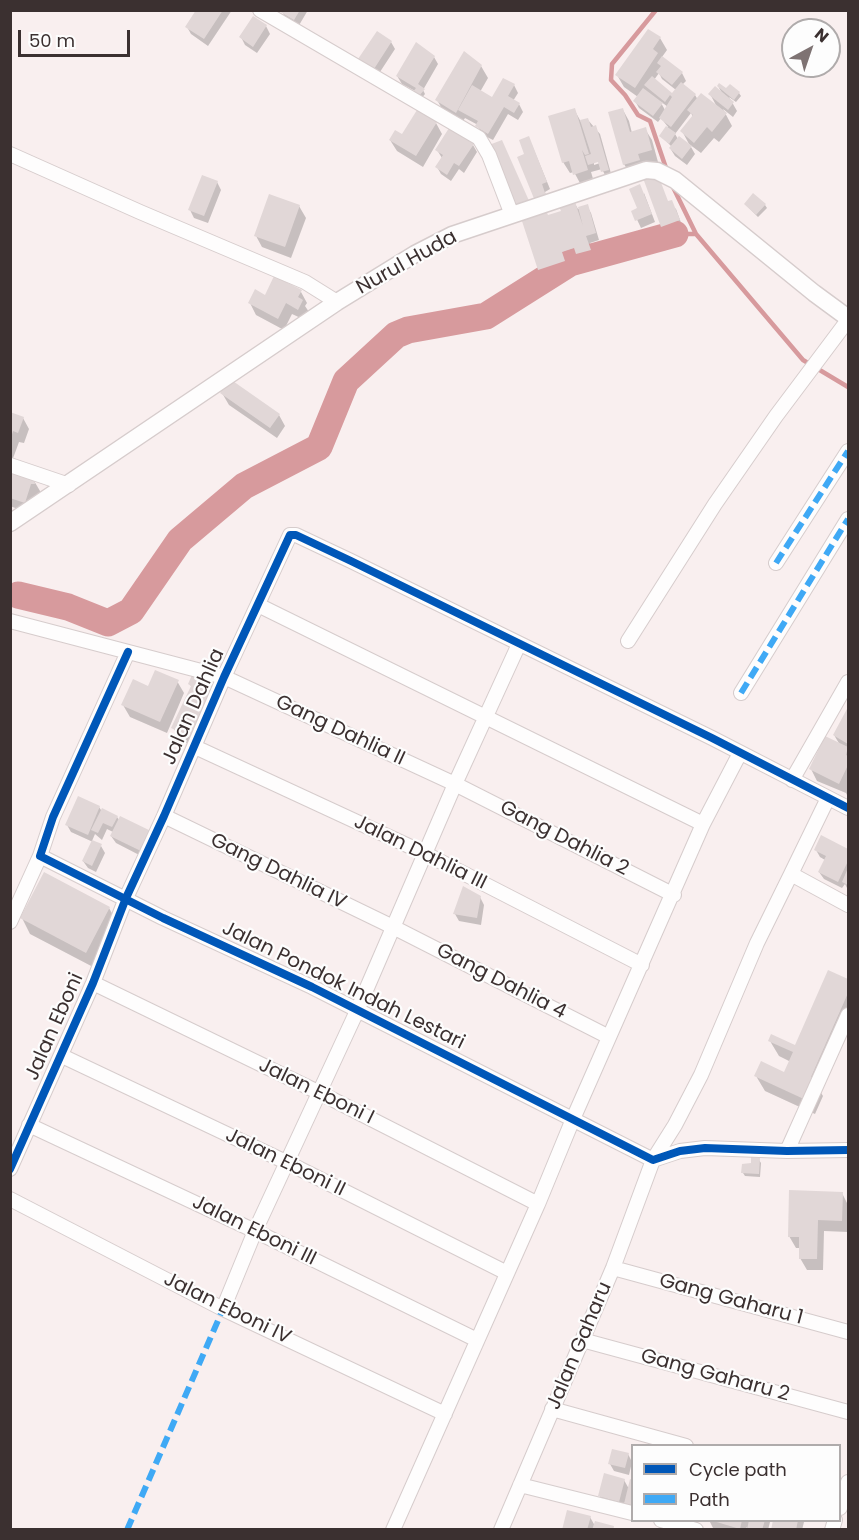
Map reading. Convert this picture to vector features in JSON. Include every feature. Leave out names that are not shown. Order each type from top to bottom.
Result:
[{"type":"street","points":[[260,10],[479,138],[489,155],[512,215]]},
{"type":"street","points":[[10,154],[305,282],[337,302]]},
{"type":"street","name":"Nurul Huda","points":[[10,523],[337,302],[435,243],[452,235],[646,170],[657,171],[668,177],[849,319]]},
{"type":"street","points":[[628,641],[715,504],[849,319]]},
{"type":"street","points":[[776,563],[849,451]]},
{"type":"street","points":[[10,465],[69,485]]},
{"type":"street","points":[[741,693],[849,519]]},
{"type":"street","name":"Jalan Dahlia","points":[[126,898],[286,539],[290,535],[296,535],[519,644]]},
{"type":"street","points":[[258,605],[703,824]]},
{"type":"street","name":"Gang Dahlia II","points":[[10,621],[224,677],[455,784]]},
{"type":"street","points":[[223,1309],[255,1231],[357,1011],[424,853],[519,644],[849,808]]},
{"type":"street","points":[[10,922],[40,856],[53,817],[128,652]]},
{"type":"street","points":[[792,780],[849,682]]},
{"type":"street","name":"Jalan Dahlia III","points":[[195,747],[424,853],[642,965]]},
{"type":"street","points":[[393,1530],[703,824],[741,753]]},
{"type":"street","name":"Gang Dahlia 2","points":[[455,784],[674,894]]},
{"type":"street","name":"Jalan Gaharu","points":[[501,1530],[613,1268],[653,1160],[675,1125],[701,1075],[757,943],[828,798]]},
{"type":"street","name":"Gang Dahlia IV","points":[[164,816],[393,927]]},
{"type":"street","name":"Jalan Pondok Indah Lestari","points":[[40,856],[357,1011],[653,1160]]},
{"type":"street","points":[[791,874],[849,905]]},
{"type":"street","name":"Jalan Eboni","points":[[12,1162],[62,1056],[126,898]]},
{"type":"street","name":"Gang Dahlia 4","points":[[393,927],[609,1037]]},
{"type":"street","name":"Jalan Eboni I","points":[[93,983],[320,1093],[538,1204]]},
{"type":"street","points":[[787,1151],[848,1020]]},
{"type":"street","name":"Jalan Eboni II","points":[[62,1056],[288,1163],[507,1273]]},
{"type":"street","name":"Jalan Eboni III","points":[[29,1125],[255,1231],[477,1340]]},
{"type":"street","points":[[653,1160],[680,1151],[705,1148],[787,1151],[849,1150]]},
{"type":"street","name":"Jalan Eboni IV","points":[[10,1199],[223,1309],[445,1414]]},
{"type":"street","name":"Gang Gaharu 1","points":[[613,1268],[849,1332]]},
{"type":"street","name":"Gang Gaharu 2","points":[[582,1340],[849,1412]]},
{"type":"street","points":[[552,1409],[679,1444]]},
{"type":"street","points":[[520,1485],[631,1513]]},
{"type":"street","points":[[841,1504],[845,1486]]},
{"type":"street","points":[[665,1522],[696,1530]]},
{"type":"building","points":[[196,10],[223,10],[204,39],[185,27]]},
{"type":"building","points":[[277,10],[300,10],[294,20]]},
{"type":"building","points":[[253,16],[267,25],[253,47],[239,37]]},
{"type":"building","points":[[648,29],[661,37],[653,49],[658,53],[635,88],[615,75]]},
{"type":"building","points":[[377,31],[392,41],[374,69],[358,59]]},
{"type":"building","points":[[416,42],[435,56],[418,84],[425,89],[419,96],[413,92],[416,88],[396,76]]},
{"type":"building","points":[[464,51],[482,65],[456,113],[435,100]]},
{"type":"building","points":[[662,56],[683,72],[672,85],[656,72],[661,66],[657,63]]},
{"type":"building","points":[[652,76],[672,93],[681,82],[696,94],[671,127],[659,118],[672,97],[670,95],[665,102],[644,85]]},
{"type":"building","points":[[503,78],[515,84],[508,96],[520,103],[514,113],[504,107],[488,134],[475,126],[478,121],[458,110],[472,85],[492,97]]},
{"type":"building","points":[[719,83],[726,88],[730,84],[740,92],[734,100],[717,86]]},
{"type":"building","points":[[715,86],[734,102],[728,110],[708,94]]},
{"type":"building","points":[[643,88],[663,103],[653,116],[633,101]]},
{"type":"building","points":[[701,93],[727,113],[712,132],[707,127],[694,143],[680,131],[693,115],[687,110]]},
{"type":"building","points":[[575,108],[589,154],[585,155],[582,150],[588,170],[573,175],[569,161],[562,163],[548,116]]},
{"type":"building","points":[[623,108],[630,132],[646,127],[652,150],[638,154],[640,160],[623,165],[608,112]]},
{"type":"building","points":[[417,110],[437,122],[416,156],[389,140],[395,130],[402,134]]},
{"type":"building","points":[[588,118],[591,127],[596,125],[609,170],[601,172],[598,162],[588,165],[585,156],[591,154],[580,120]]},
{"type":"building","points":[[666,126],[676,133],[669,144],[659,136]]},
{"type":"building","points":[[449,128],[474,144],[459,166],[454,163],[447,175],[435,167],[443,155],[435,150]]},
{"type":"building","points":[[529,136],[547,182],[542,184],[546,196],[535,201],[517,157],[524,154],[519,140]]},
{"type":"building","points":[[679,136],[692,146],[682,159],[669,148]]},
{"type":"building","points":[[502,140],[530,203],[516,209],[489,145]]},
{"type":"building","points":[[657,172],[668,201],[672,200],[680,220],[661,227],[643,178]]},
{"type":"building","points":[[202,175],[218,181],[204,216],[188,210]]},
{"type":"building","points":[[640,184],[652,214],[635,221],[631,211],[637,208],[629,189]]},
{"type":"building","points":[[753,193],[766,204],[756,215],[744,204]]},
{"type":"building","points":[[269,194],[300,205],[285,247],[254,236]]},
{"type":"building","points":[[574,199],[583,226],[578,207],[588,204],[596,233],[586,236],[591,250],[576,254],[574,248],[562,252],[565,261],[538,270],[521,218],[546,210],[548,215],[561,211],[558,204]]},
{"type":"building","points":[[274,276],[302,290],[298,297],[303,300],[298,310],[286,303],[278,319],[248,303],[255,289],[265,295]]},
{"type":"building","points":[[230,379],[280,414],[270,428],[220,393]]},
{"type":"building","points":[[10,412],[24,417],[18,433],[13,431],[11,437]]},
{"type":"building","points":[[10,469],[34,478],[35,484],[31,484],[25,503],[10,498]]},
{"type":"building","points":[[155,670],[179,680],[160,722],[121,705],[133,679],[148,686]]},
{"type":"building","points":[[192,675],[216,686],[212,695],[194,688],[212,696],[192,738],[171,728],[191,686],[188,684]]},
{"type":"building","points":[[848,707],[848,744],[833,735]]},
{"type":"building","points":[[825,736],[848,747],[846,755],[848,765],[839,784],[809,769]]},
{"type":"building","points":[[78,796],[100,806],[88,835],[65,825]]},
{"type":"building","points":[[102,808],[118,816],[112,827],[103,823],[98,833],[91,830]]},
{"type":"building","points":[[120,816],[153,832],[143,852],[110,836]]},
{"type":"building","points":[[821,835],[848,849],[848,861],[838,882],[818,872],[826,856],[814,850]]},
{"type":"building","points":[[92,840],[102,844],[92,866],[82,861]]},
{"type":"building","points":[[848,868],[848,885],[842,882]]},
{"type":"building","points":[[44,872],[110,907],[86,953],[20,918]]},
{"type":"building","points":[[463,886],[481,896],[477,918],[453,914]]},
{"type":"building","points":[[828,970],[848,979],[848,993],[811,1077],[815,1080],[806,1100],[754,1076],[761,1061],[784,1072],[793,1052],[768,1041],[771,1034],[795,1045]]},
{"type":"building","points":[[751,1157],[760,1158],[759,1174],[741,1173],[742,1164],[751,1163]]},
{"type":"building","points":[[789,1190],[843,1192],[842,1221],[818,1220],[817,1259],[799,1259],[799,1237],[788,1237]]},
{"type":"building","points":[[612,1449],[629,1453],[625,1468],[608,1464]]},
{"type":"building","points":[[604,1473],[625,1479],[619,1502],[598,1496]]},
{"type":"building","points":[[630,1479],[631,1506],[624,1504]]},
{"type":"building","points":[[567,1510],[591,1516],[587,1530],[562,1530]]},
{"type":"building","points":[[595,1521],[614,1526],[613,1530],[592,1530]]},
{"type":"building","points":[[717,1522],[742,1522],[740,1529]]},
{"type":"building","points":[[749,1522],[764,1522],[762,1530],[747,1530]]},
{"type":"building","points":[[773,1522],[798,1522],[796,1530],[771,1530]]},
{"type":"waterway","points":[[656,10],[612,64],[611,80],[625,95],[638,115],[650,121],[667,171]]},
{"type":"waterway","points":[[672,185],[696,234]]},
{"type":"waterway","points":[[675,234],[696,234],[803,360],[848,387]]},
{"type":"waterway","points":[[18,595],[68,607],[108,623],[131,611],[180,540],[244,486],[319,447],[346,381],[396,335],[408,330],[486,316],[570,263],[675,234]]},
{"type":"waterway","points":[[10,606],[18,595]]},
{"type":"marked path","points":[[776,563],[848,451]]},
{"type":"marked path","points":[[741,693],[848,519]]},
{"type":"marked path","points":[[127,1530],[223,1309]]},
{"type":"cycle path","points":[[10,1169],[93,983],[126,898],[290,535],[296,535],[351,561],[712,738],[848,808]]},
{"type":"cycle path","points":[[128,652],[53,817],[40,856],[163,918],[312,987],[653,1160],[680,1151],[705,1148],[787,1151],[848,1150]]}]
